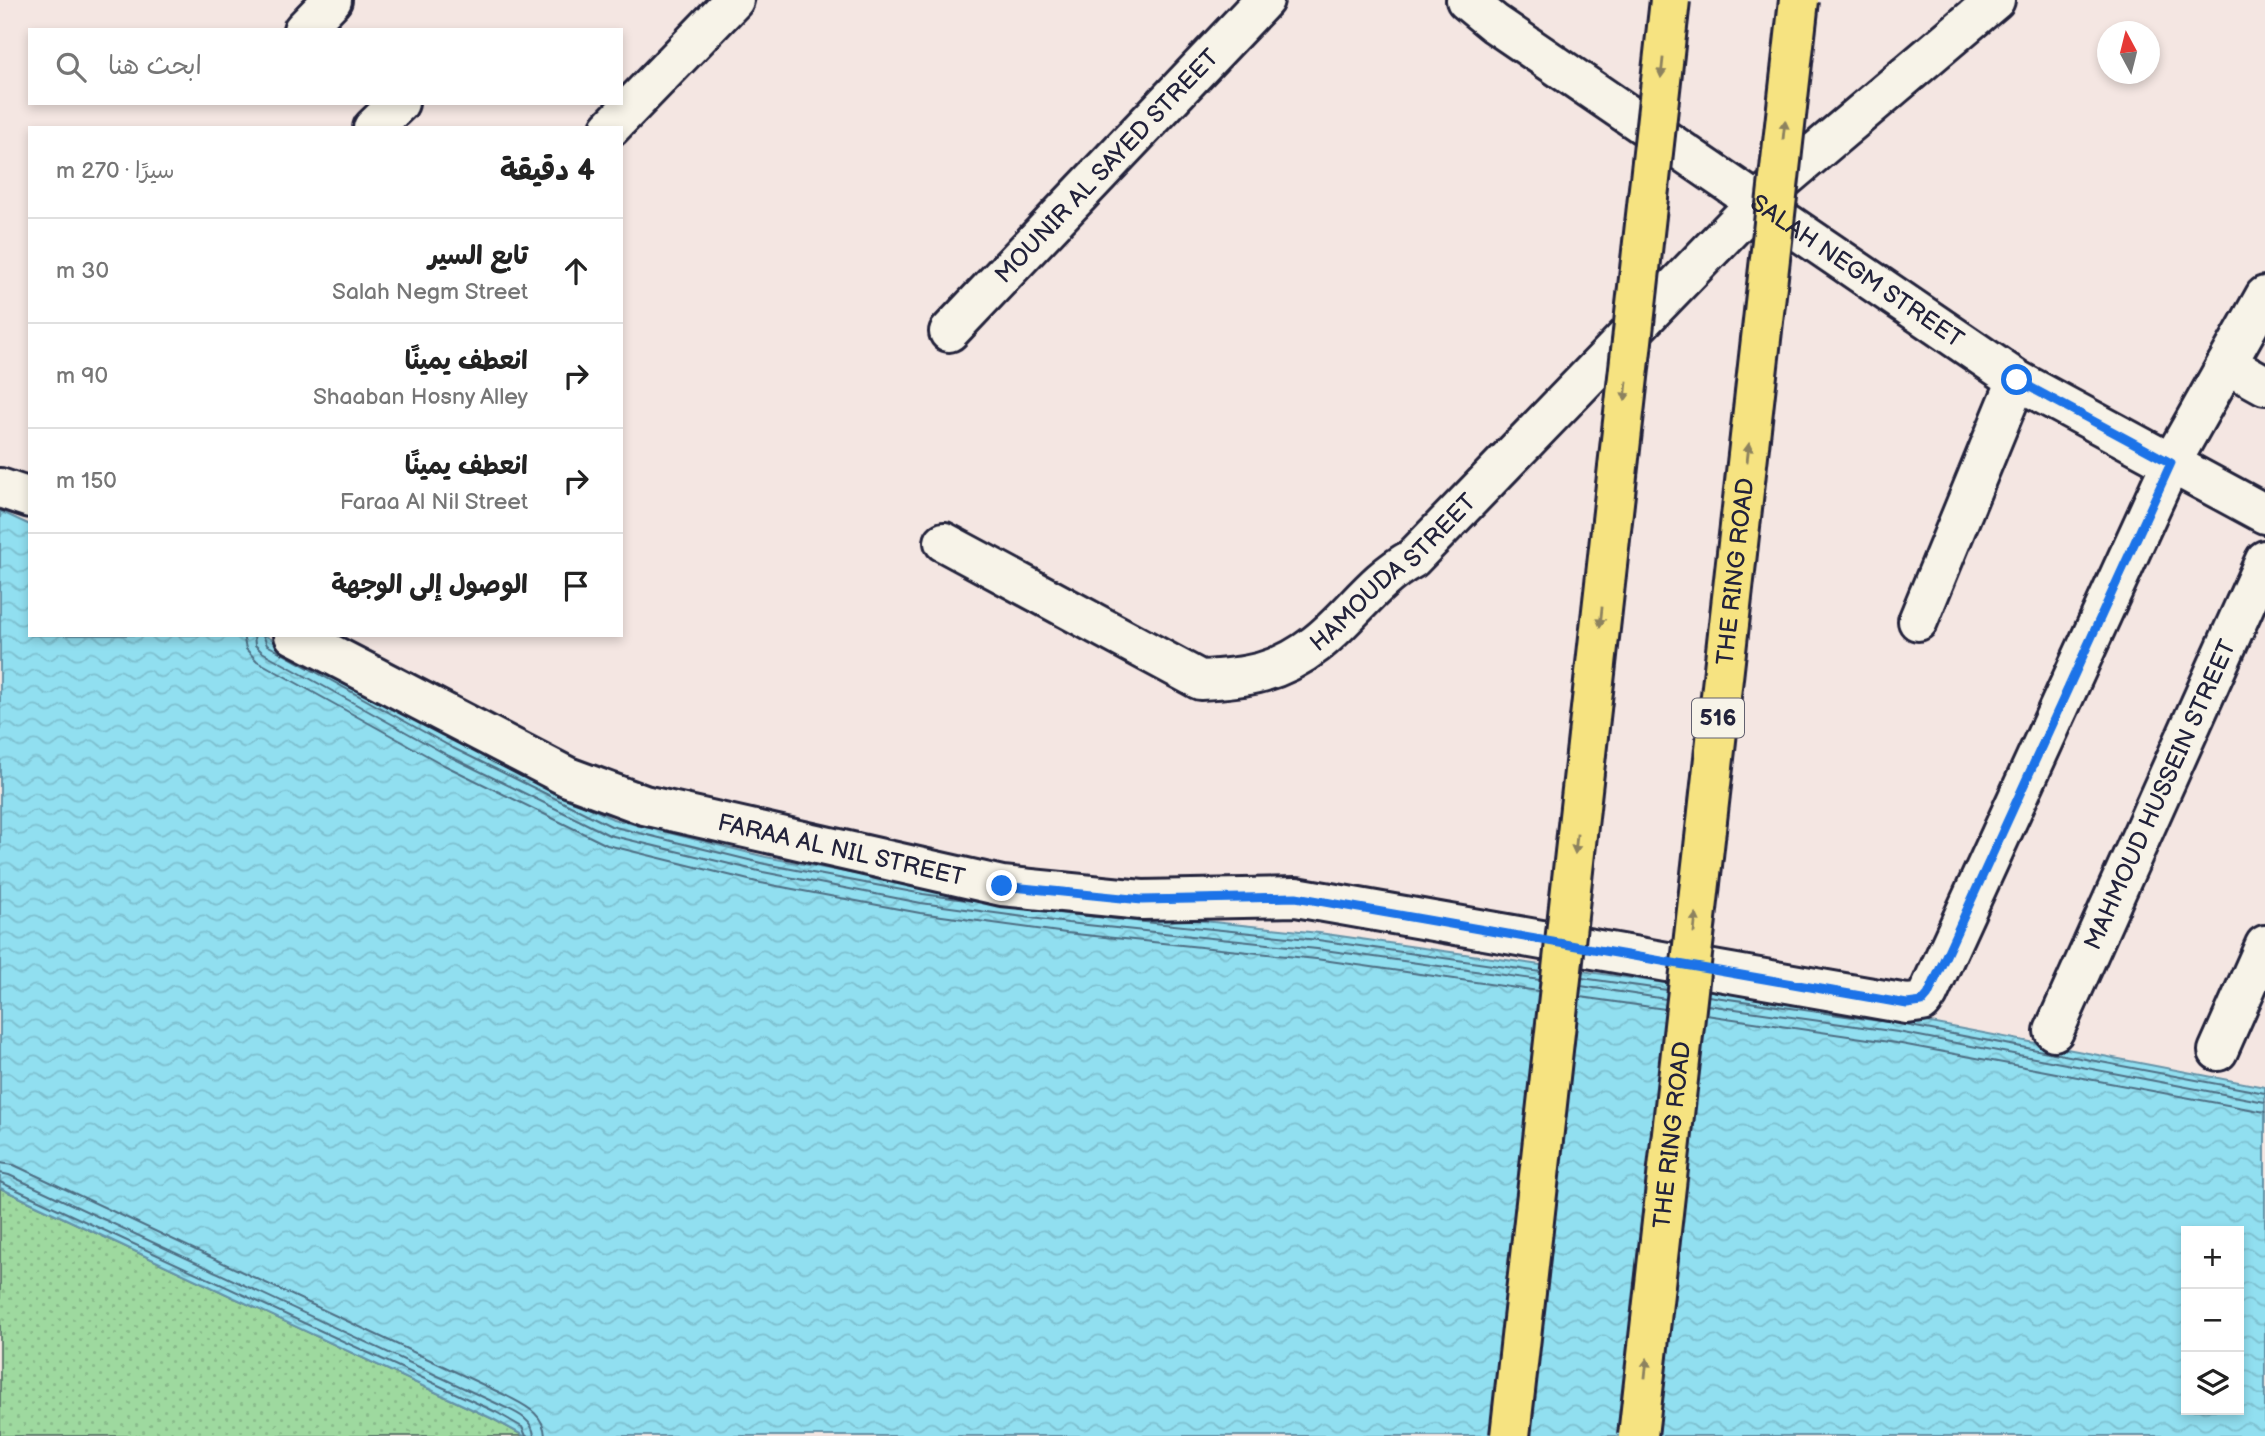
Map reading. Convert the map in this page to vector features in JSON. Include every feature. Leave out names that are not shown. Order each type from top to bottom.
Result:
[{"type":"highway","points":[[1510,1436],[1670,0]]},
{"type":"highway","name":"THE RING ROAD","points":[[1638,1436],[1799,0]]},
{"type":"street","points":[[305,28],[332,0]]},
{"type":"street","points":[[612,126],[734,0]]},
{"type":"street","name":"MOUNIR AL SAYED STREET","points":[[949,332],[1264,0]]},
{"type":"street","name":"SALAH NEGM STREET","points":[[1466,0],[1494,23],[2017,380],[2265,514]]},
{"type":"street","name":"HAMOUDA STREET","points":[[944,542],[1200,680],[1242,678],[1281,666],[1316,644],[1389,574],[1412,559],[1757,202],[1996,0]]},
{"type":"street","points":[[375,126],[397,105]]},
{"type":"street","points":[[2171,463],[2265,296]]},
{"type":"street","points":[[2227,364],[2265,385]]},
{"type":"street","points":[[1918,621],[2017,380]]},
{"type":"street","name":"FARAA AL NIL STREET","points":[[298,637],[568,777],[644,805],[1002,886],[1142,900],[1296,897],[1907,1004],[1922,1002],[1928,995],[2171,463]]},
{"type":"street","points":[[0,488],[28,497]]},
{"type":"street","name":"MAHMOUD HUSSEIN STREET","points":[[2054,1031],[2265,559]]},
{"type":"street","points":[[2218,1051],[2265,945]]},
{"type":"green space","points":[[0,1188],[493,1419],[524,1436],[0,1436]]},
{"type":"water","points":[[0,511],[28,524],[28,637],[268,637],[456,742],[613,819],[766,857],[924,887],[1070,907],[1319,933],[1900,1017],[2265,1087],[2265,1436],[524,1436],[493,1419],[0,1188]]},
{"type":"route","points":[[1002,886],[1142,900],[1296,897],[1907,1004],[1922,1002],[1928,995],[2171,463],[2017,380]]}]
